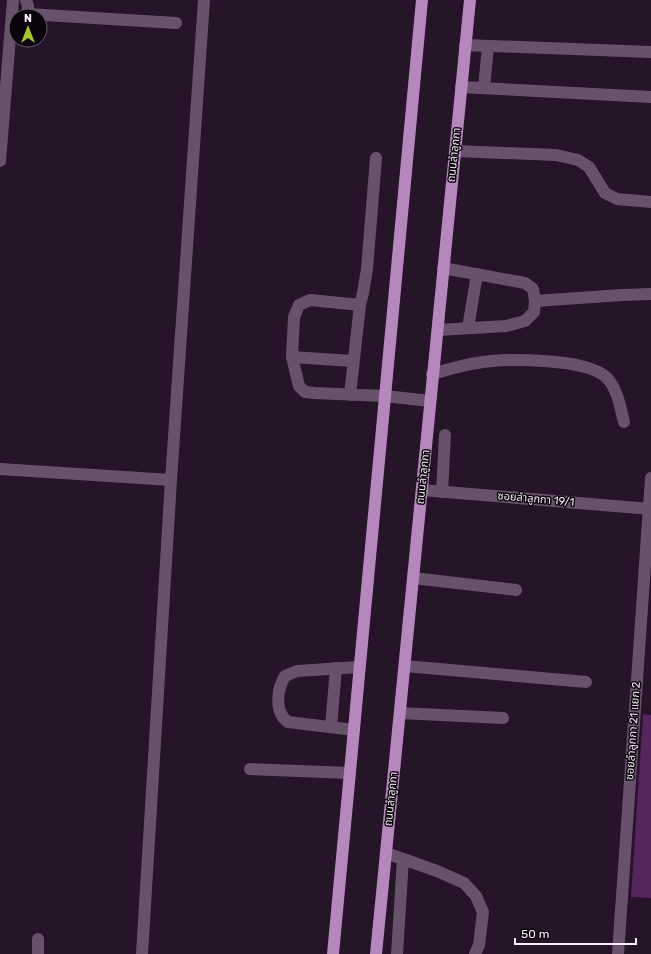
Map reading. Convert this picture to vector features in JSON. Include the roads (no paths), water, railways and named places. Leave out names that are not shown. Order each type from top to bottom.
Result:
[{"type":"main road","points":[[333,954],[422,0]]},
{"type":"main road","name":"ถนนลำลูกกา","points":[[376,954],[470,0]]},
{"type":"street","points":[[142,954],[171,480],[204,0]]},
{"type":"street","points":[[48,16],[176,23]]},
{"type":"street","points":[[465,45],[651,52]]},
{"type":"street","points":[[484,88],[488,46]]},
{"type":"street","points":[[0,161],[8,48]]},
{"type":"street","points":[[461,87],[651,97]]},
{"type":"street","points":[[455,151],[556,156],[578,160],[589,167],[605,193],[617,199],[651,202]]},
{"type":"street","points":[[350,395],[360,305],[367,269],[376,158]]},
{"type":"street","points":[[438,330],[506,326],[525,321],[534,312],[535,301],[533,289],[525,283],[443,268]]},
{"type":"street","points":[[468,328],[477,274]]},
{"type":"street","points":[[535,301],[651,294]]},
{"type":"street","points":[[360,305],[310,300],[298,305],[294,317],[292,357],[299,386],[305,392],[385,396],[430,401]]},
{"type":"street","points":[[292,357],[353,361]]},
{"type":"street","points":[[432,374],[477,363],[508,361],[557,363],[586,367],[606,377],[616,391],[624,422]]},
{"type":"street","points":[[442,492],[446,435]]},
{"type":"street","points":[[0,469],[171,480]]},
{"type":"street","name":"ซอยลำลูกกา 21 แยก 2","points":[[618,954],[651,478]]},
{"type":"street","name":"ซอยลำลูกกา 19/1","points":[[422,490],[650,509]]},
{"type":"street","points":[[413,578],[516,590]]},
{"type":"street","points":[[405,666],[586,682]]},
{"type":"street","points":[[354,730],[288,722],[282,718],[278,708],[281,683],[285,676],[297,671],[360,667]]},
{"type":"street","points":[[331,727],[336,668]]},
{"type":"street","points":[[400,713],[503,718]]},
{"type":"street","points":[[250,769],[350,773]]},
{"type":"street","points":[[386,853],[437,871],[464,883],[476,896],[483,912],[479,945],[475,954]]},
{"type":"street","points":[[397,954],[403,858]]},
{"type":"street","points":[[38,939],[38,954]]}]
